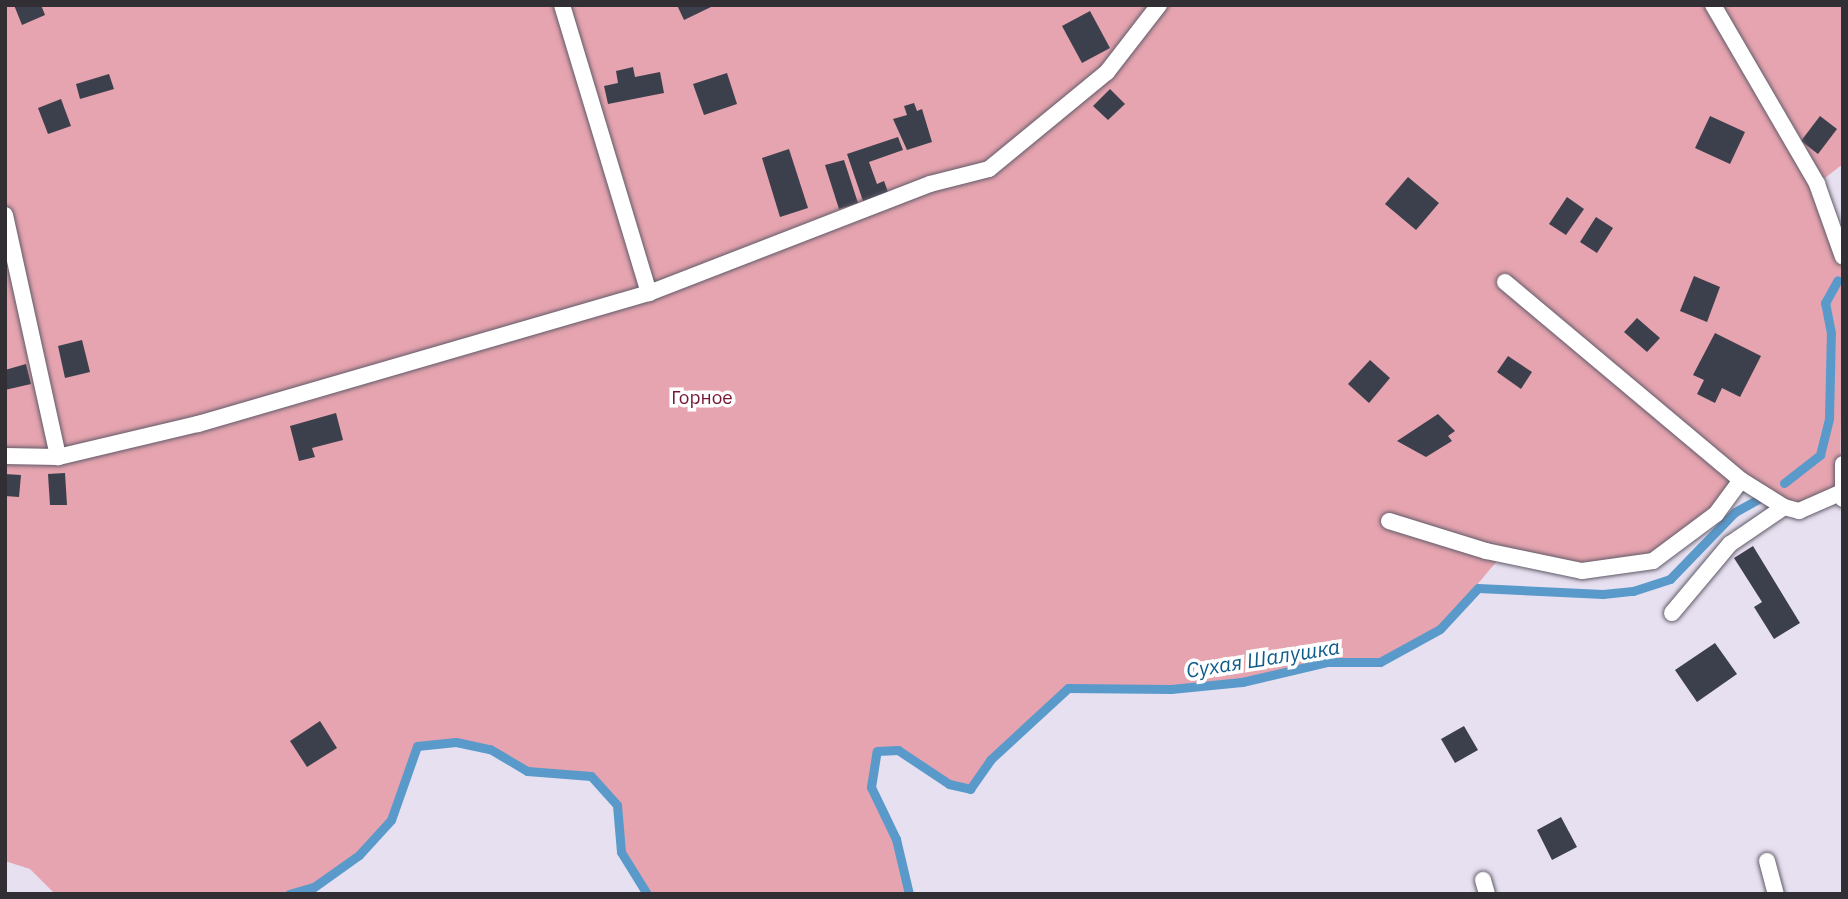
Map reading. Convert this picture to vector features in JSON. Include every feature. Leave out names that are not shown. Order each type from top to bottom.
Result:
[{"type":"lane","points":[[562,5],[649,293]]},
{"type":"lane","points":[[5,456],[58,457],[198,424],[649,293],[930,184],[989,169],[1107,72],[1159,5]]},
{"type":"lane","points":[[1713,5],[1817,184],[1843,257]]},
{"type":"lane","points":[[5,215],[58,457]]},
{"type":"lane","points":[[1506,282],[1741,480],[1784,507],[1799,511],[1841,496],[1843,464]]},
{"type":"lane","points":[[1389,521],[1486,551],[1582,572],[1654,561],[1716,514],[1741,480]]},
{"type":"lane","points":[[1672,613],[1730,544],[1784,507]]},
{"type":"lane","points":[[1767,862],[1776,894]]},
{"type":"green space","name":"Горное","points":[[5,5],[1843,5],[1843,164],[1817,184],[1843,257],[1840,493],[1799,511],[1741,480],[1653,561],[1582,571],[1502,555],[1440,629],[1380,662],[1327,662],[1242,682],[1171,689],[1068,688],[990,760],[970,789],[949,784],[898,750],[877,751],[871,787],[896,839],[909,894],[647,894],[621,852],[617,805],[591,776],[527,771],[490,749],[456,742],[417,747],[391,820],[359,855],[314,887],[289,894],[55,894],[30,869],[5,861]]},
{"type":"building","points":[[14,5],[41,5],[45,15],[22,25]]},
{"type":"building","points":[[677,5],[710,5],[711,7],[684,20]]},
{"type":"building","points":[[1090,11],[1110,48],[1082,63],[1062,26]]},
{"type":"building","points":[[633,67],[635,77],[660,72],[664,93],[608,104],[604,86],[618,83],[616,71]]},
{"type":"building","points":[[727,73],[737,104],[704,115],[693,84]]},
{"type":"building","points":[[109,74],[114,89],[80,99],[76,84]]},
{"type":"building","points":[[1110,89],[1125,104],[1108,120],[1093,106]]},
{"type":"building","points":[[61,99],[71,126],[48,134],[38,108]]},
{"type":"building","points":[[914,103],[917,111],[922,109],[932,142],[907,150],[893,119],[907,115],[904,106]]},
{"type":"building","points":[[1710,116],[1745,132],[1730,164],[1695,148]]},
{"type":"building","points":[[1820,116],[1837,129],[1818,154],[1801,141]]},
{"type":"building","points":[[898,137],[903,150],[869,162],[877,184],[884,181],[888,192],[863,201],[847,154]]},
{"type":"building","points":[[789,149],[808,208],[780,217],[762,158]]},
{"type":"building","points":[[844,160],[858,203],[839,209],[825,165]]},
{"type":"building","points":[[1408,177],[1439,203],[1416,230],[1385,204]]},
{"type":"building","points":[[1567,197],[1584,209],[1566,235],[1549,224]]},
{"type":"building","points":[[1596,217],[1613,228],[1597,253],[1580,242]]},
{"type":"building","points":[[1694,276],[1720,287],[1707,322],[1680,311]]},
{"type":"building","points":[[1637,318],[1660,338],[1647,352],[1624,332]]},
{"type":"building","points":[[1715,333],[1761,356],[1740,397],[1722,388],[1715,403],[1697,394],[1704,380],[1693,375]]},
{"type":"building","points":[[82,340],[90,372],[65,378],[58,346]]},
{"type":"building","points":[[1508,356],[1532,372],[1521,389],[1497,372]]},
{"type":"building","points":[[1370,360],[1390,378],[1369,403],[1348,384]]},
{"type":"building","points":[[26,364],[31,384],[5,390],[5,370]]},
{"type":"building","points":[[336,413],[343,440],[312,448],[315,457],[299,461],[290,426]]},
{"type":"building","points":[[1438,414],[1455,431],[1448,436],[1452,441],[1426,457],[1397,441]]},
{"type":"building","points":[[65,473],[67,505],[50,505],[48,474]]},
{"type":"building","points":[[5,474],[21,475],[19,497],[5,496]]},
{"type":"building","points":[[1753,546],[1800,623],[1774,639],[1754,607],[1762,602],[1734,558]]},
{"type":"building","points":[[1715,643],[1737,674],[1697,702],[1675,670]]},
{"type":"building","points":[[320,721],[337,748],[307,767],[290,741]]},
{"type":"building","points":[[1464,726],[1478,750],[1455,763],[1441,739]]},
{"type":"building","points":[[1561,817],[1577,847],[1552,860],[1537,830]]},
{"type":"waterway","name":"Сухая Шалушка","points":[[1784,483],[1820,455],[1829,418],[1831,333],[1825,303],[1838,280]]},
{"type":"waterway","name":"Сухая Шалушка","points":[[909,894],[896,839],[871,787],[877,751],[898,750],[949,784],[970,789],[990,760],[1068,688],[1171,689],[1242,682],[1327,662],[1380,662],[1440,629],[1478,588],[1603,594],[1633,591],[1670,579],[1735,512],[1758,499]]},
{"type":"waterway","name":"Сухая Шалушка","points":[[289,894],[314,887],[359,855],[391,820],[417,746],[456,742],[490,749],[527,771],[591,776],[617,805],[621,852],[647,894]]}]
